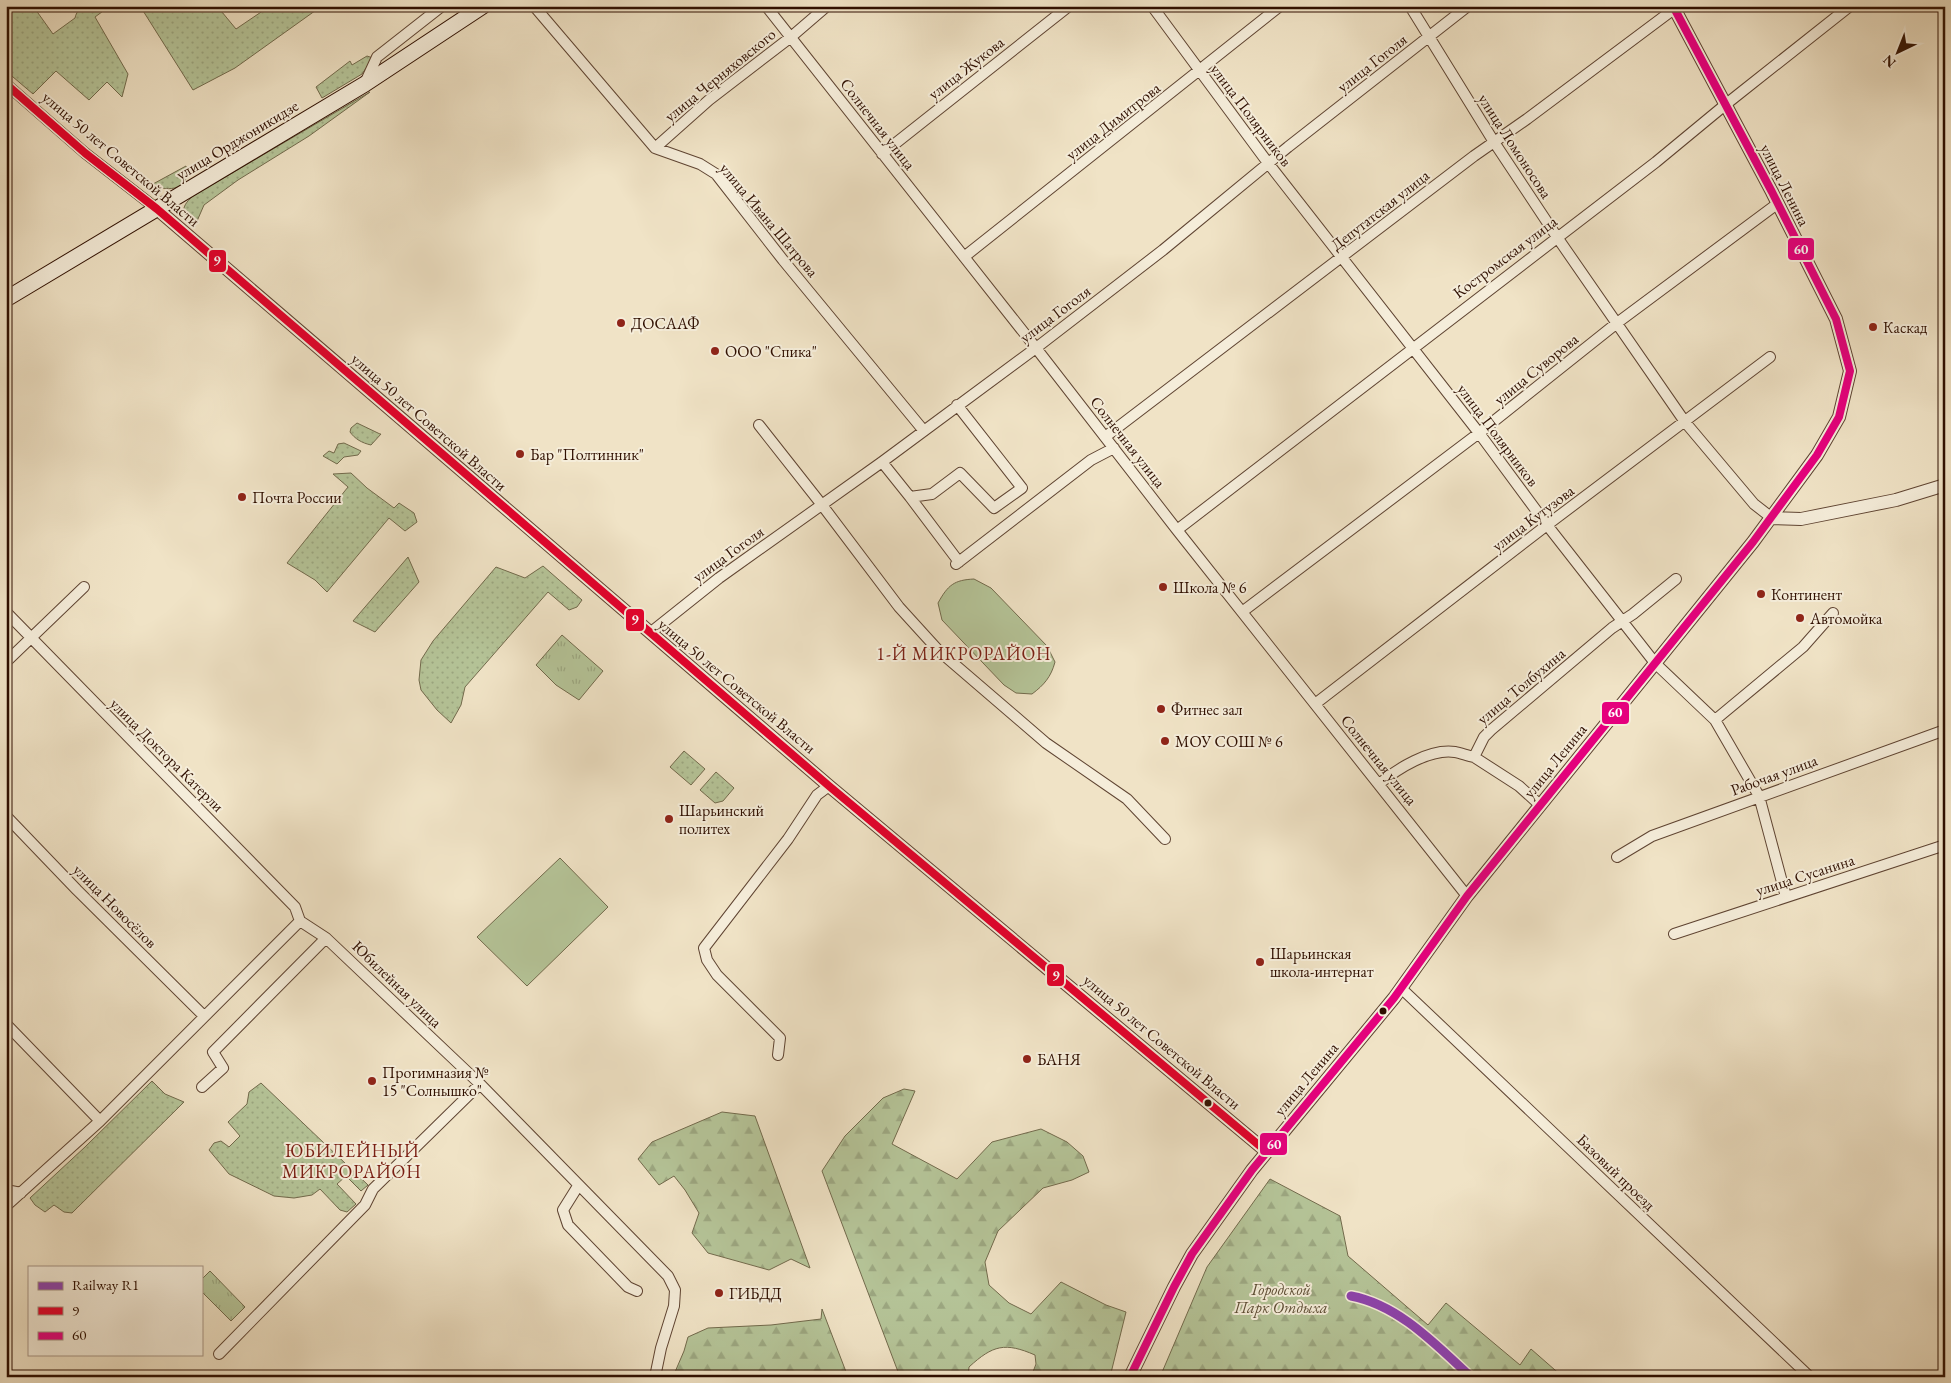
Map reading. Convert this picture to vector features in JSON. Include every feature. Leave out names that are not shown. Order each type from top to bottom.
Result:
[{"type":"main road","name":"улица Орджоникидзе","points":[[6,299],[365,84],[475,8]]},
{"type":"street","points":[[365,84],[377,57],[442,6]]},
{"type":"street","name":"улица Ивана Шатрова","points":[[534,6],[655,148],[700,164],[716,174],[783,260],[924,431]]},
{"type":"street","name":"Солнечная улица","points":[[766,6],[1467,896]]},
{"type":"street","name":"улица Черняховского","points":[[655,148],[710,100],[791,37],[827,6]]},
{"type":"street","name":"улица Жукова","points":[[882,154],[1069,6]]},
{"type":"street","name":"улица Полярников","points":[[1152,6],[1268,163],[1479,432],[1547,525],[1655,664],[1715,720],[1759,796],[1786,898]]},
{"type":"street","name":"улица Димитрова","points":[[964,257],[1280,6]]},
{"type":"street","name":"улица Ломоносова","points":[[1410,6],[1494,142],[1685,422],[1754,504],[1772,518]]},
{"type":"street","name":"улица Гоголя","points":[[650,633],[720,578],[882,462],[1036,348],[1163,250],[1268,163],[1468,6]]},
{"type":"street","name":"Костромская улица","points":[[1177,530],[1656,162],[1850,6]]},
{"type":"street","name":"улица Ленина","points":[[1130,1377],[1192,1254],[1267,1152],[1402,989],[1467,896],[1772,518],[1817,455],[1839,418],[1850,372],[1836,319],[1675,7]]},
{"type":"street","name":"Депутатская улица","points":[[1105,437],[1675,7]]},
{"type":"street","name":"улица 50 лет Советской Власти","points":[[6,84],[85,153],[156,209],[829,786],[1267,1152]]},
{"type":"street","name":"улица Суворова","points":[[1242,612],[1479,432],[1617,323],[1778,204]]},
{"type":"street","name":"улица Кутузова","points":[[1315,704],[1547,525],[1770,357]]},
{"type":"street","points":[[910,497],[932,494],[960,473],[994,508],[1022,488],[957,406]]},
{"type":"street","points":[[759,425],[899,607],[939,651],[1046,743],[1127,799],[1165,838]]},
{"type":"street","points":[[882,462],[910,497],[957,563],[1091,460],[1114,448]]},
{"type":"street","points":[[1772,518],[1801,519],[1896,500],[1945,485]]},
{"type":"street","name":"улица Толбухина","points":[[1474,757],[1484,737],[1612,628],[1676,578]]},
{"type":"street","points":[[6,662],[84,587]]},
{"type":"street","name":"улица Доктора Катерли","points":[[6,612],[296,907],[300,922]]},
{"type":"street","points":[[1715,720],[1803,647],[1833,613]]},
{"type":"street","name":"Рабочая улица","points":[[1617,857],[1652,836],[1945,730]]},
{"type":"street","points":[[1379,784],[1393,773],[1436,753],[1454,752],[1474,757],[1519,786],[1540,805]]},
{"type":"street","points":[[778,1055],[780,1038],[717,975],[707,960],[704,948],[788,839],[817,795],[829,786]]},
{"type":"street","name":"улица Новосёлов","points":[[6,816],[77,890],[204,1016]]},
{"type":"street","name":"улица Сусанина","points":[[1674,934],[1945,845]]},
{"type":"street","points":[[6,1206],[100,1121],[300,922]]},
{"type":"street","name":"Юбилейная улица","points":[[300,922],[326,938],[480,1084],[668,1276],[675,1290],[674,1306],[661,1348],[655,1377]]},
{"type":"street","points":[[202,1087],[224,1068],[213,1052],[326,938]]},
{"type":"street","name":"Базовый проезд","points":[[1402,989],[1810,1377]]},
{"type":"street","points":[[6,1024],[100,1121]]},
{"type":"street","points":[[218,1354],[365,1205],[373,1189],[480,1084]]},
{"type":"street","points":[[578,1186],[563,1210],[568,1225],[628,1288],[637,1291]]},
{"type":"street","points":[[6,1190],[21,1192]]},
{"type":"green space","points":[[6,6],[33,6],[53,34],[75,18],[80,9],[84,7],[110,6],[95,17],[128,74],[122,97],[107,82],[89,100],[56,71],[33,94],[6,71]]},
{"type":"green space","points":[[140,6],[217,6],[236,29],[270,6],[283,6],[285,8],[287,6],[320,6],[235,68],[193,90]]},
{"type":"green space","points":[[367,56],[373,58],[362,74],[322,98],[316,87],[350,61],[352,65]]},
{"type":"green space","points":[[370,92],[309,136],[238,180],[204,205],[194,228],[187,219],[184,208],[193,196]]},
{"type":"green space","points":[[186,166],[185,180],[177,187],[165,188],[153,184]]},
{"type":"green space","points":[[357,423],[381,434],[371,445],[362,442],[350,432],[351,428]]},
{"type":"green space","points":[[344,443],[361,451],[358,455],[344,457],[337,464],[323,456],[329,451],[334,453],[338,444]]},
{"type":"green space","points":[[351,473],[367,488],[394,508],[399,503],[414,513],[417,522],[405,531],[389,518],[327,592],[315,580],[287,563],[348,487],[333,474]]},
{"type":"green space","points":[[408,557],[419,582],[375,632],[353,621]]},
{"type":"green space","points":[[543,566],[582,600],[577,607],[569,610],[548,592],[465,687],[461,705],[451,723],[437,710],[421,690],[419,680],[421,660],[433,641],[496,567],[525,578]]},
{"type":"green space","points":[[974,579],[991,588],[1047,646],[1055,662],[1046,680],[1032,694],[1016,693],[1004,685],[942,620],[938,603],[945,592],[956,582]]},
{"type":"green space","points":[[562,635],[603,671],[579,700],[556,685],[536,665]]},
{"type":"green space","points":[[684,751],[705,769],[691,785],[670,767]]},
{"type":"green space","points":[[716,772],[734,788],[723,801],[715,803],[700,790]]},
{"type":"green space","points":[[560,858],[608,907],[527,986],[477,937]]},
{"type":"green space","points":[[152,1081],[165,1094],[184,1102],[72,1213],[64,1212],[54,1205],[45,1212],[35,1205],[30,1198]]},
{"type":"green space","points":[[261,1083],[368,1185],[361,1191],[346,1176],[337,1184],[356,1204],[347,1212],[340,1210],[320,1189],[312,1195],[294,1198],[274,1196],[229,1174],[209,1150],[214,1143],[221,1141],[229,1147],[240,1136],[228,1122],[247,1104],[249,1092]]},
{"type":"green space","points":[[904,1089],[915,1091],[892,1144],[957,1179],[992,1142],[1041,1129],[1067,1142],[1083,1156],[1089,1172],[1072,1180],[1043,1188],[998,1231],[985,1262],[989,1285],[1009,1303],[1031,1314],[1061,1282],[1106,1305],[1126,1312],[1110,1377],[1031,1377],[1036,1364],[1035,1355],[1007,1347],[993,1350],[977,1360],[969,1367],[968,1377],[900,1377],[822,1171],[845,1136],[883,1098]]},
{"type":"green space","points":[[722,1112],[755,1116],[810,1268],[791,1259],[769,1270],[708,1253],[692,1233],[699,1213],[685,1190],[674,1176],[659,1185],[638,1159],[652,1142]]},
{"type":"green space","name":"Городской Парк Отдыха","points":[[1270,1179],[1340,1216],[1348,1256],[1428,1325],[1446,1303],[1520,1365],[1531,1349],[1563,1377],[1160,1377],[1207,1267]]},
{"type":"green space","points":[[210,1271],[245,1307],[231,1321],[202,1292],[202,1279]]},
{"type":"green space","points":[[822,1309],[848,1377],[677,1377],[675,1372],[688,1337],[708,1328],[771,1325],[821,1319]]},
{"type":"rail line","name":"R1","points":[[1351,1296],[1369,1301],[1401,1317],[1471,1377]]},
{"type":"transit line","name":"60","points":[[1130,1377],[1192,1254],[1252,1170],[1394,998],[1467,896],[1753,542],[1817,455],[1839,417],[1850,371],[1836,319],[1772,192],[1673,6]]},
{"type":"transit line","name":"9","points":[[6,84],[85,153],[157,209],[829,786],[1267,1152]]},
{"type":"place","name":"ДОСААФ","points":[[621,323]]},
{"type":"place","name":"Каскад","points":[[1873,327]]},
{"type":"place","name":"ООО \"Спика\"","points":[[715,351]]},
{"type":"place","name":"Бар \"Полтинник\"","points":[[520,454]]},
{"type":"place","name":"Почта России","points":[[242,497]]},
{"type":"place","name":"Школа № 6","points":[[1163,587]]},
{"type":"place","name":"Континент","points":[[1761,594]]},
{"type":"place","name":"Автомойка","points":[[1800,618]]},
{"type":"place","name":"Фитнес зал","points":[[1161,709]]},
{"type":"place","name":"МОУ СОШ № 6","points":[[1165,741]]},
{"type":"place","name":"Шарьинский политех","points":[[669,819]]},
{"type":"place","name":"Шарьинская школа-интернат","points":[[1260,962]]},
{"type":"place","name":"БАНЯ","points":[[1027,1059]]},
{"type":"place","name":"Прогимназия № 15 \"Солнышко\"","points":[[372,1081]]},
{"type":"place","name":"ГИБДД","points":[[719,1293]]},
{"type":"district","name":"1-Й МИКРОРАЙОН","points":[[964,653]]},
{"type":"district","name":"ЮБИЛЕЙНЫЙ МИКРОРАЙОН","points":[[352,1160]]}]
